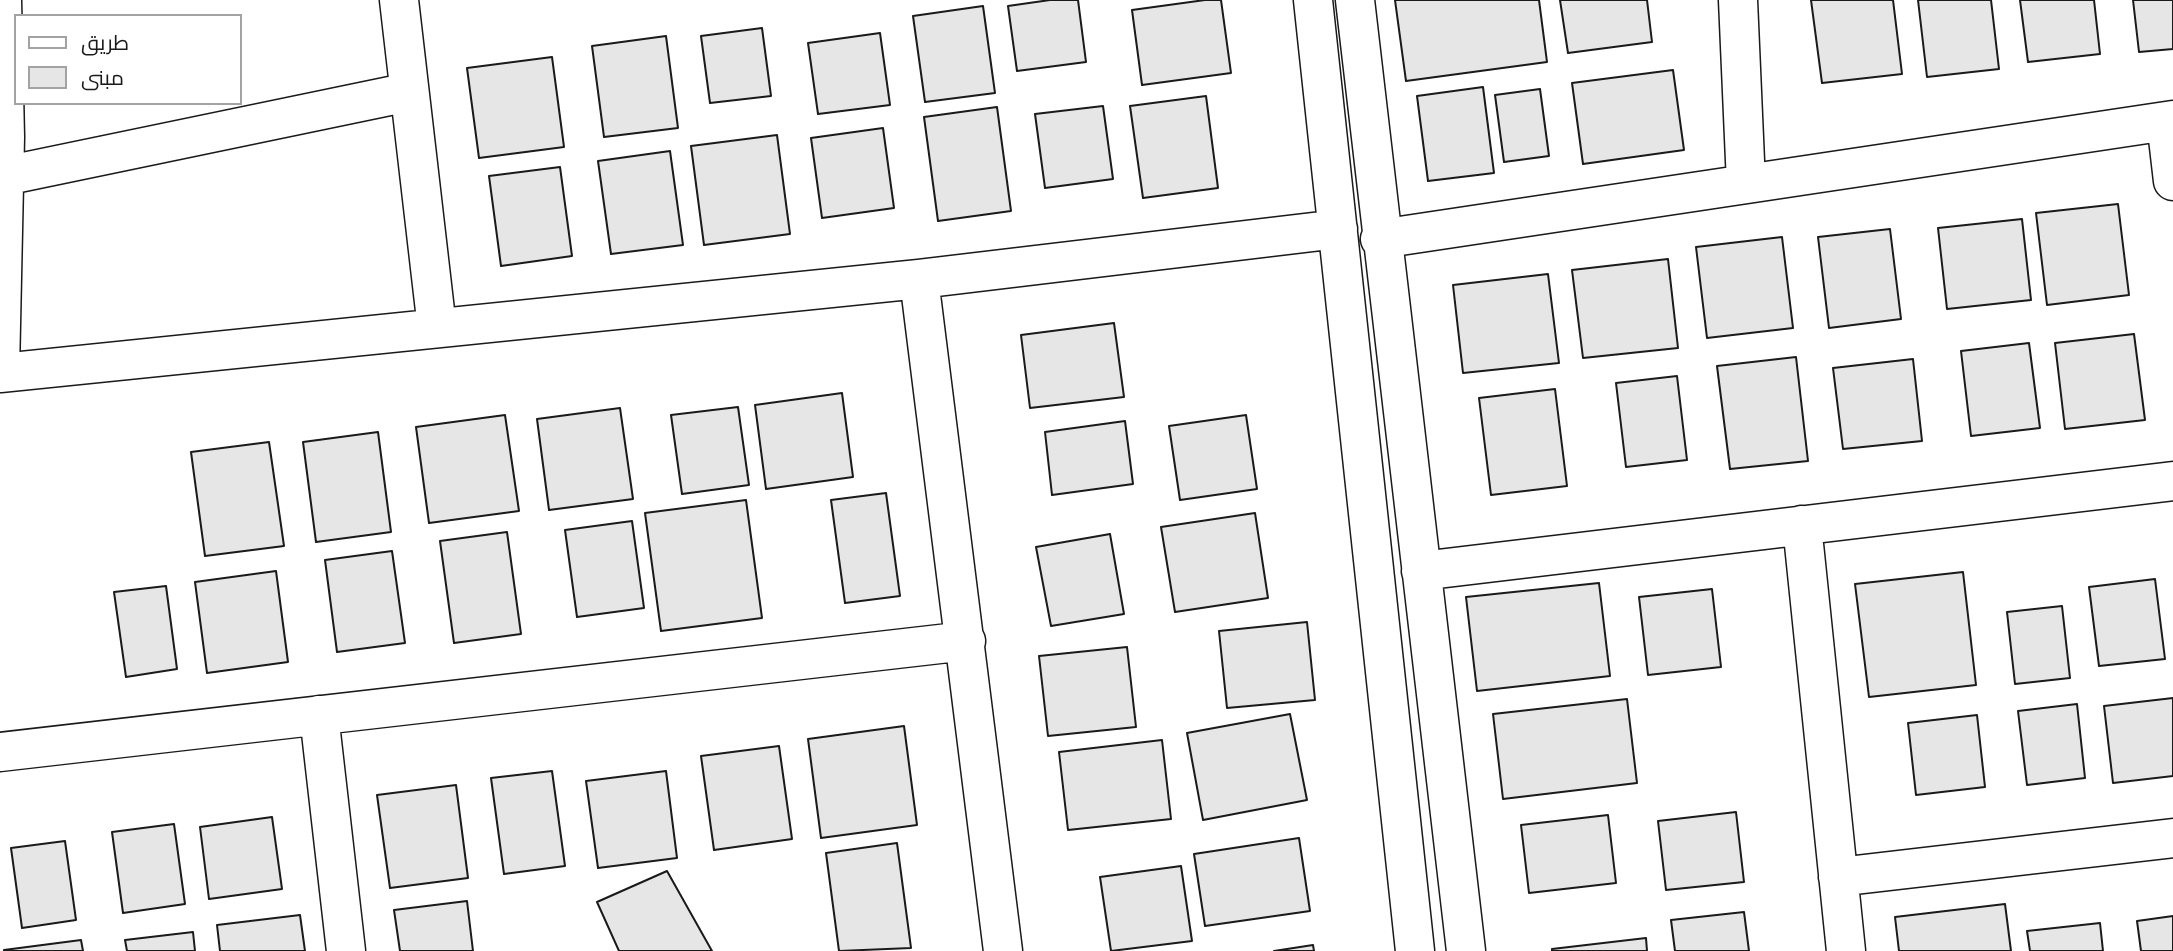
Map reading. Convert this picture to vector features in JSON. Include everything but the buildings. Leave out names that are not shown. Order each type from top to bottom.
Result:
[{"type":"street","points":[[2,0],[0,372],[919,279],[1338,229]]},
{"type":"street","points":[[399,0],[437,328]]},
{"type":"street","points":[[1314,0],[1415,951]]},
{"type":"street","points":[[1355,0],[1380,239],[1466,951]]},
{"type":"street","points":[[1738,0],[1746,184]]},
{"type":"street","points":[[2,176],[409,92]]},
{"type":"street","points":[[1380,239],[2169,120],[2173,181]]},
{"type":"street","points":[[919,279],[1003,951]]},
{"type":"street","points":[[1420,571],[2173,481]]},
{"type":"street","points":[[1801,525],[1846,951]]},
{"type":"street","points":[[0,752],[966,641]]},
{"type":"street","points":[[318,715],[346,951]]},
{"type":"street","points":[[1839,877],[2173,838]]}]
